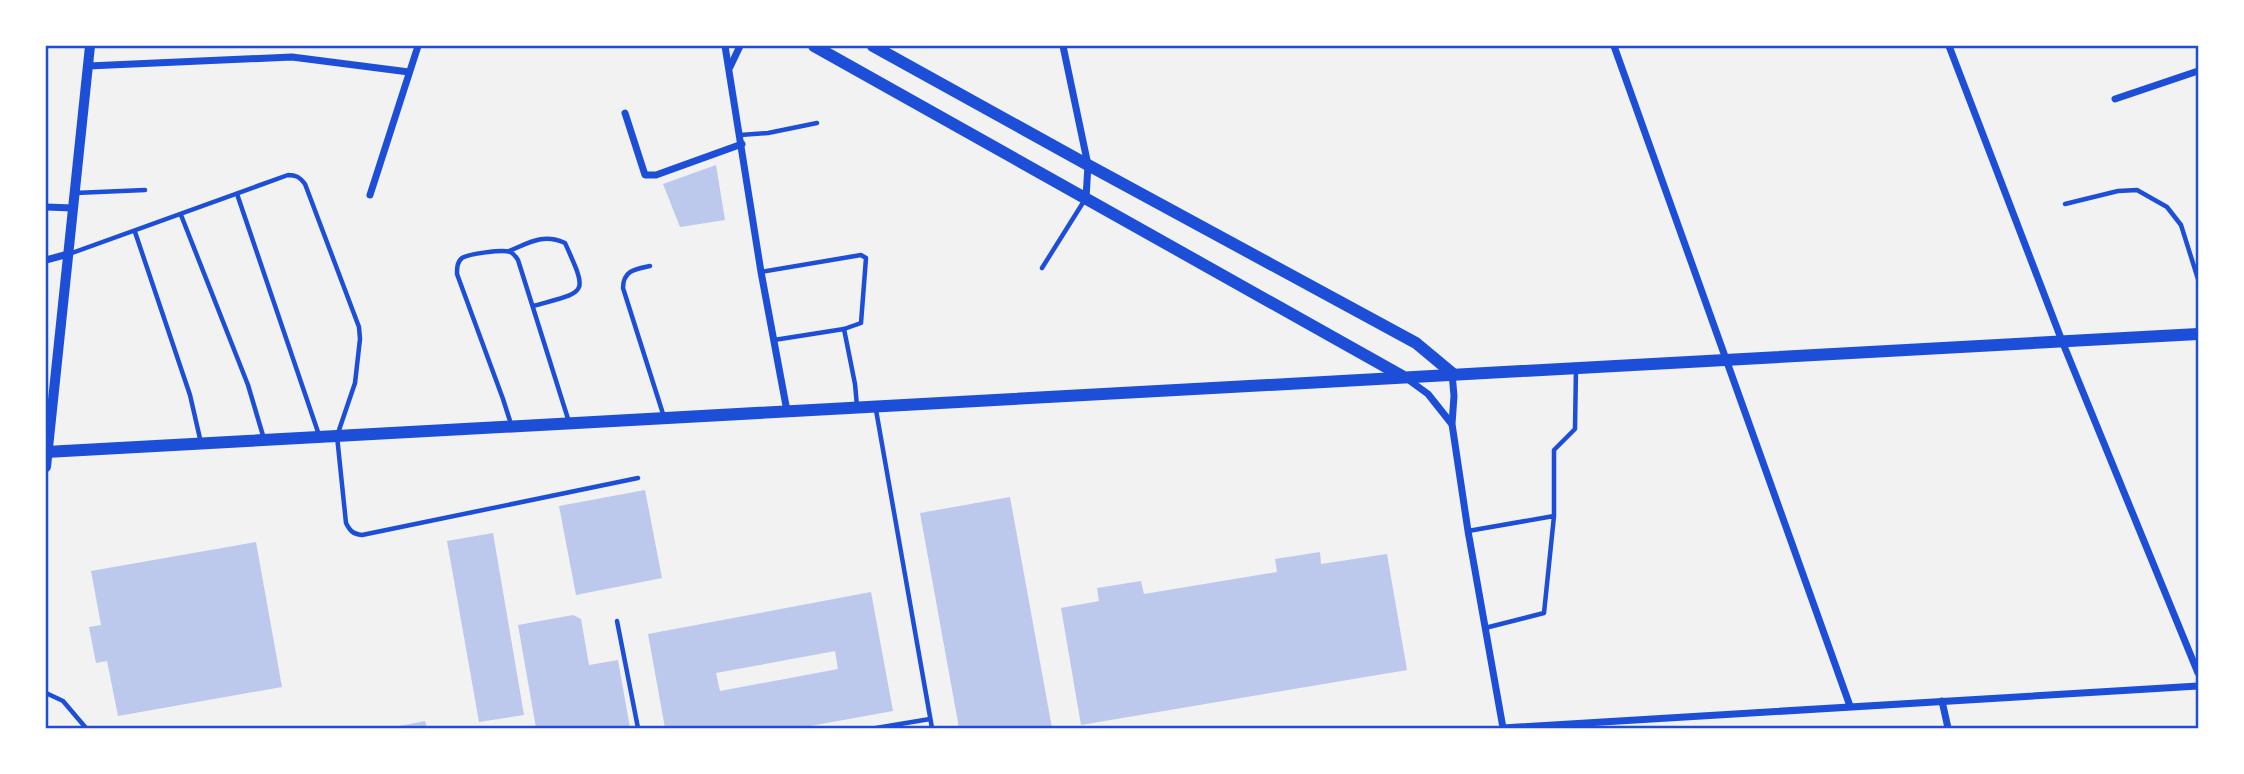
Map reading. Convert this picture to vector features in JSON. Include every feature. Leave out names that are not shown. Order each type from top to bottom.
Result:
[{"type":"main road","points":[[814,46],[1402,376]]},
{"type":"main road","points":[[873,46],[1416,343],[1452,373]]},
{"type":"main road","points":[[46,452],[2199,334]]},
{"type":"street","points":[[46,467],[90,46]]},
{"type":"street","points":[[370,195],[418,46]]},
{"type":"street","points":[[725,46],[761,272],[787,411]]},
{"type":"street","points":[[729,71],[740,46]]},
{"type":"street","points":[[1063,46],[1088,165],[1086,198]]},
{"type":"street","points":[[1614,46],[1850,706]]},
{"type":"street","points":[[1949,46],[2062,341],[2199,673]]},
{"type":"street","points":[[88,66],[292,57],[409,72]]},
{"type":"street","points":[[2115,99],[2199,71]]},
{"type":"street","points":[[625,113],[645,175],[656,175],[742,144]]},
{"type":"street","points":[[46,208],[73,208]]},
{"type":"street","points":[[46,260],[68,254]]},
{"type":"street","points":[[1452,373],[1452,424],[1503,728],[2199,686]]},
{"type":"street","points":[[1402,376],[1428,394],[1452,424]]},
{"type":"street","points":[[1942,701],[1948,729]]},
{"type":"lane","points":[[740,135],[768,133],[817,123]]},
{"type":"lane","points":[[68,254],[295,175],[306,184],[359,327],[355,383],[337,436],[349,530],[362,535],[638,478]]},
{"type":"lane","points":[[75,193],[145,190]]},
{"type":"lane","points":[[2065,204],[2118,191],[2137,190],[2167,207],[2181,225],[2199,279]]},
{"type":"lane","points":[[237,194],[319,437]]},
{"type":"lane","points":[[1042,268],[1086,198]]},
{"type":"lane","points":[[181,215],[248,385],[265,440]]},
{"type":"lane","points":[[135,232],[190,395],[201,443]]},
{"type":"lane","points":[[511,426],[457,274],[461,259],[468,255],[509,251],[541,239],[554,238],[565,243],[581,284],[571,295],[533,306]]},
{"type":"lane","points":[[509,251],[518,260],[570,423]]},
{"type":"lane","points":[[761,272],[861,255],[866,258],[861,323],[844,329],[774,340]]},
{"type":"lane","points":[[650,267],[634,269],[627,273],[623,288],[664,417]]},
{"type":"lane","points":[[844,329],[857,407]]},
{"type":"lane","points":[[1485,628],[1544,612],[1554,516],[1554,450],[1575,429],[1576,368]]},
{"type":"lane","points":[[875,406],[932,729]]},
{"type":"lane","points":[[1468,531],[1554,516]]},
{"type":"lane","points":[[617,621],[638,729]]},
{"type":"lane","points":[[46,693],[63,701],[86,729]]},
{"type":"lane","points":[[876,729],[930,719]]},
{"type":"building","points":[[716,165],[725,220],[680,227],[663,184]]},
{"type":"building","points":[[645,490],[662,578],[576,595],[559,506]]},
{"type":"building","points":[[1010,497],[1052,728],[959,728],[920,513]]},
{"type":"building","points":[[493,533],[524,715],[479,722],[447,541]]},
{"type":"building","points":[[256,542],[282,687],[118,716],[107,661],[96,663],[89,627],[101,625],[91,571]]},
{"type":"building","points":[[1320,552],[1321,564],[1387,554],[1407,670],[1081,725],[1061,608],[1099,601],[1097,588],[1141,581],[1144,594],[1277,572],[1275,559]]},
{"type":"building","points":[[871,592],[893,711],[799,728],[665,728],[648,634]],"holes":[[[835,651],[838,669],[720,691],[716,673]]]},
{"type":"building","points":[[573,615],[581,619],[589,665],[618,660],[630,728],[536,728],[518,625]]},
{"type":"building","points":[[425,721],[427,728],[394,728],[394,727]]}]
